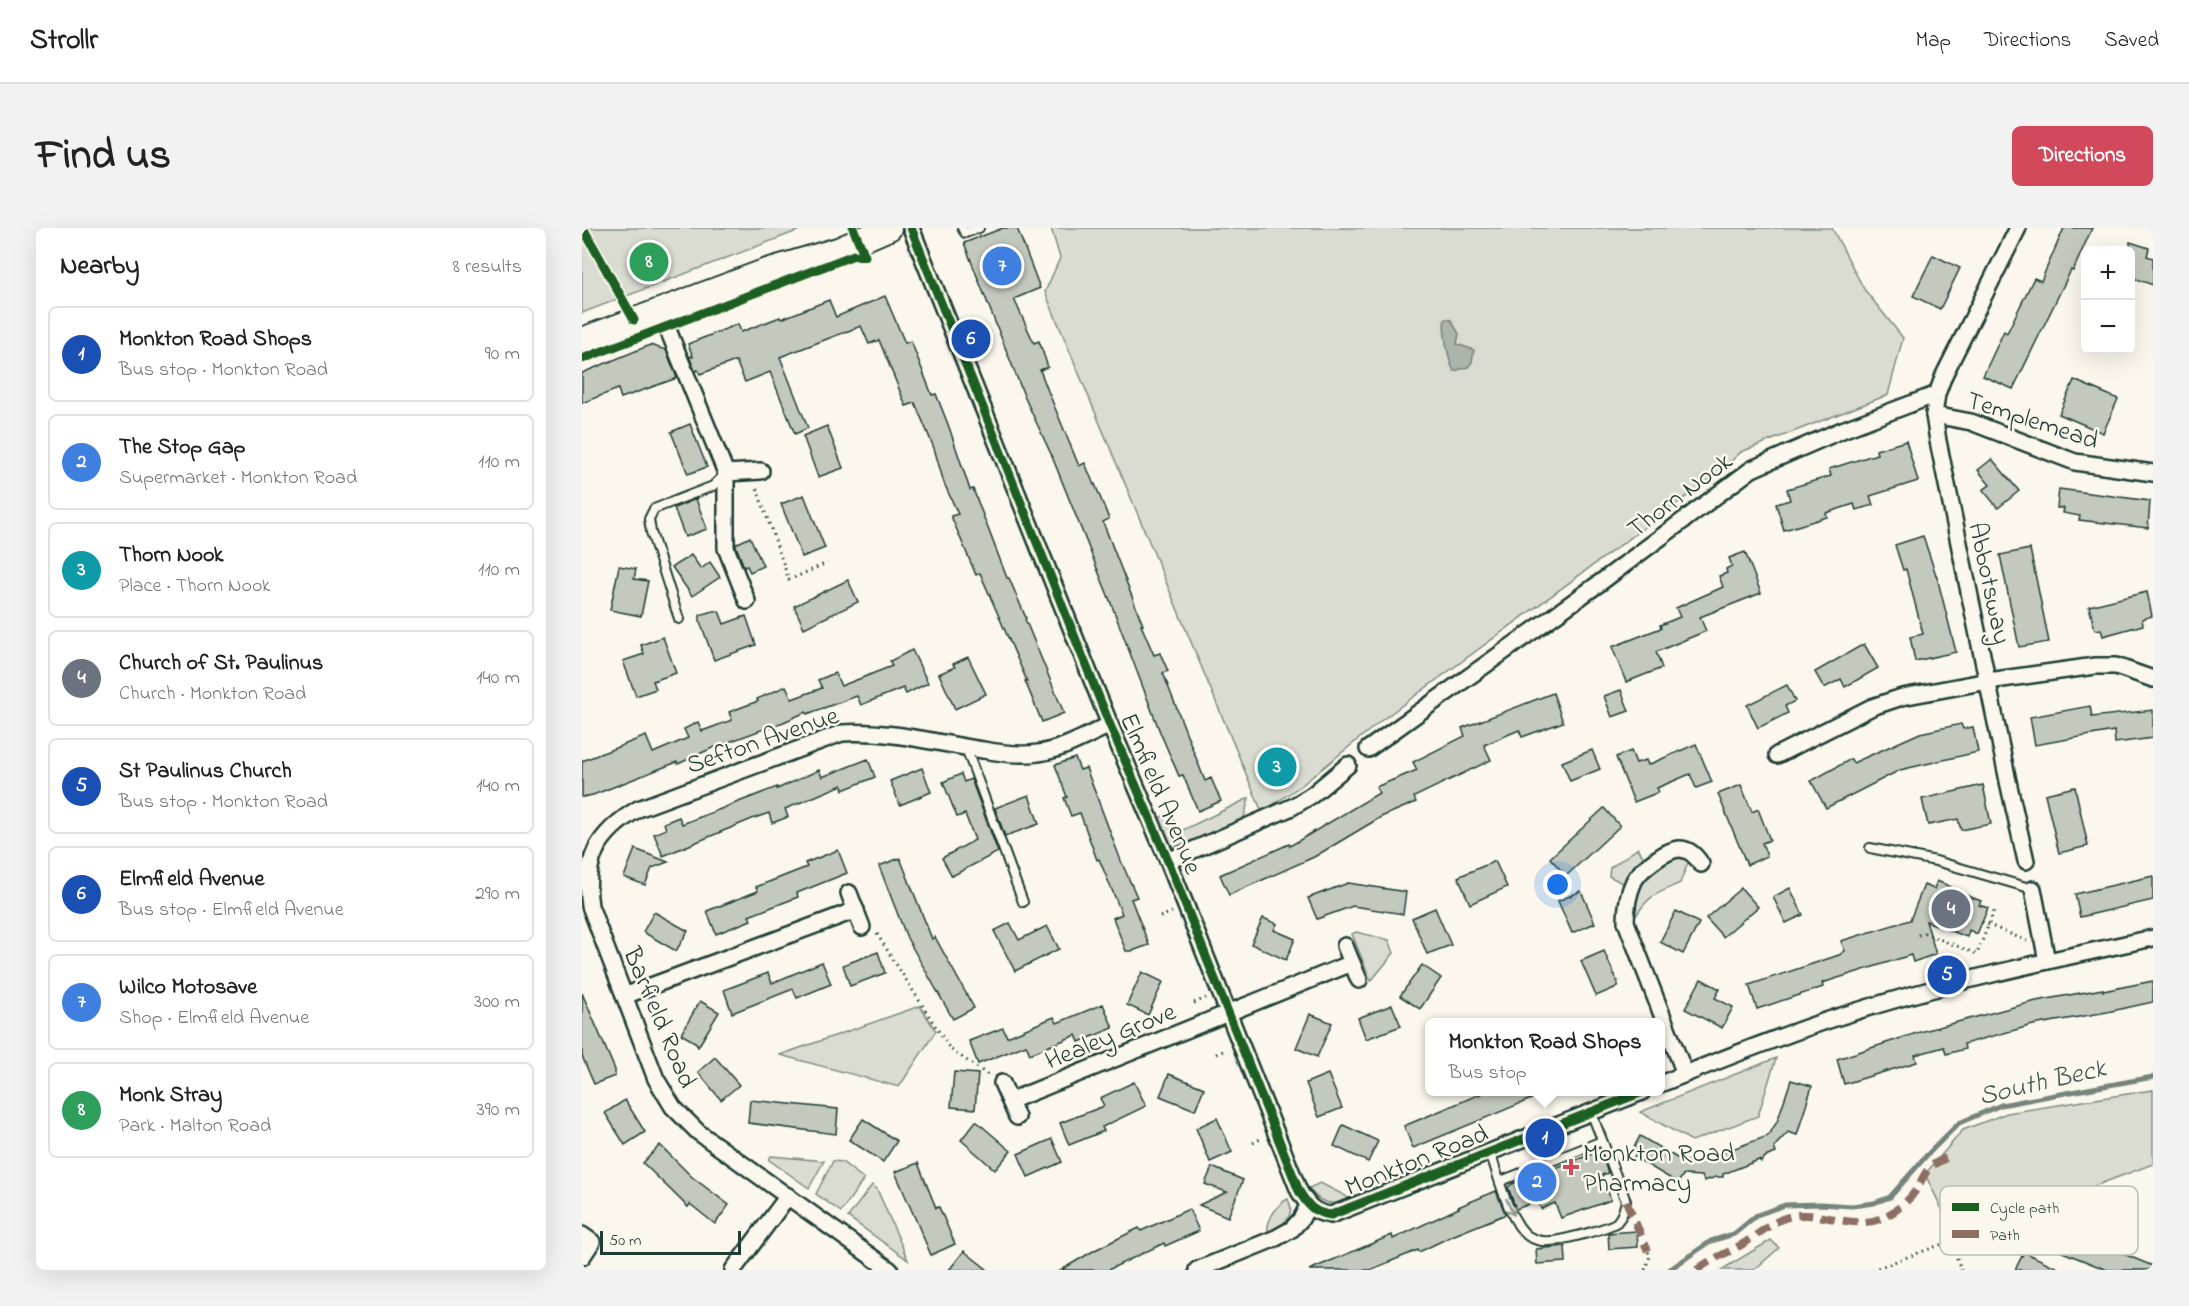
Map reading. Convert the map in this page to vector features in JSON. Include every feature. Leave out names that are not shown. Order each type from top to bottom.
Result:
[{"type":"main road","points":[[582,340],[765,272],[838,250],[890,228]]},
{"type":"street","name":"Elmfield Avenue","points":[[911,228],[1110,725],[1168,861],[1227,1014],[1299,1191],[1308,1206]]},
{"type":"street","name":"Abbotsway","points":[[2018,228],[1944,375],[1936,394],[1934,415],[2008,786],[2026,861]]},
{"type":"street","points":[[660,310],[726,473],[726,548],[747,601]]},
{"type":"street","name":"Thorn Nook","points":[[1368,749],[1761,464],[1936,394]]},
{"type":"street","name":"Templemead","points":[[1934,415],[1971,422],[2075,462],[2153,473]]},
{"type":"street","points":[[726,473],[757,472]]},
{"type":"street","points":[[1777,754],[1872,707],[1902,697],[1988,681],[2095,666],[2116,666],[2153,679]]},
{"type":"street","name":"Sefton Avenue","points":[[592,858],[610,828],[638,809],[842,733],[866,731],[896,734],[1000,753],[1037,754],[1056,749],[1110,725]]},
{"type":"street","points":[[1168,861],[1252,819],[1312,795],[1348,765]]},
{"type":"street","points":[[1664,1018],[1626,922],[1626,909],[1635,879],[1663,855],[1676,848],[1685,849],[1694,854],[1701,864]]},
{"type":"street","name":"Barfield Road","points":[[592,858],[587,887],[590,906],[656,1079],[673,1107],[698,1132],[890,1270]]},
{"type":"street","points":[[2033,889],[2046,955]]},
{"type":"street","points":[[849,893],[862,927]]},
{"type":"street","points":[[624,996],[856,910]]},
{"type":"street","points":[[1665,1082],[1834,1018],[2046,955],[2153,938]]},
{"type":"street","points":[[1345,946],[1359,980]]},
{"type":"street","name":"Healey Grove","points":[[1010,1101],[1352,963]]},
{"type":"street","points":[[1665,1021],[1686,1074]]},
{"type":"street","points":[[1002,1083],[1017,1117]]},
{"type":"street","name":"Monkton Road","points":[[1308,1206],[1319,1214],[1331,1215],[1632,1096]]},
{"type":"street","points":[[733,1270],[788,1197]]},
{"type":"street","points":[[1197,1270],[1276,1238],[1292,1229],[1308,1206]]},
{"type":"street","points":[[582,1235],[592,1242],[582,1257]]},
{"type":"lane","points":[[962,228],[964,233],[979,228]]},
{"type":"lane","points":[[679,619],[651,532],[649,519],[654,509],[714,486],[726,473]]},
{"type":"lane","points":[[966,748],[1023,902]]},
{"type":"lane","points":[[1870,848],[1936,861],[2033,889]]},
{"type":"lane","points":[[1490,1152],[1518,1224],[1527,1235],[1537,1240],[1551,1241],[1606,1228],[1616,1223],[1623,1213],[1626,1201],[1591,1112]]},
{"type":"lane","points":[[1501,1181],[1602,1141]]},
{"type":"path","points":[[757,472],[763,512],[789,580],[827,563]]},
{"type":"path","points":[[1918,935],[1924,933],[1977,954],[1994,911]]},
{"type":"path","points":[[1982,922],[2046,955]]},
{"type":"path","points":[[862,927],[876,932],[950,1049],[1002,1083]]},
{"type":"path","points":[[1872,1270],[1940,1244]]},
{"type":"path","points":[[1645,1270],[1650,1256],[1648,1251]]},
{"type":"path","points":[[1956,1255],[1961,1270]]},
{"type":"shaded area","points":[[582,228],[805,228],[582,313]]},
{"type":"shaded area","points":[[1051,228],[1832,228],[1864,289],[1903,338],[1888,395],[1741,452],[1720,472],[1382,720],[1302,785],[1262,812],[1045,292],[1060,258]]},
{"type":"shaded area","points":[[1445,319],[1451,320],[1459,334],[1457,344],[1474,350],[1472,362],[1468,367],[1454,371],[1446,345]]},
{"type":"shaded area","points":[[1249,798],[1242,825],[1178,849],[1167,841],[1157,819],[1170,813],[1179,832]]},
{"type":"shaded area","points":[[1638,848],[1645,860],[1626,885],[1609,876],[1610,868]]},
{"type":"shaded area","points":[[1675,857],[1687,857],[1688,863],[1680,883],[1647,901],[1633,921],[1635,898],[1642,881],[1654,868]]},
{"type":"shaded area","points":[[1356,932],[1389,940],[1394,953],[1371,981],[1352,934]]},
{"type":"shaded area","points":[[920,1006],[936,1031],[899,1087],[780,1055]]},
{"type":"shaded area","points":[[1776,1058],[1758,1116],[1692,1141],[1640,1112]]},
{"type":"shaded area","points":[[2153,1090],[2153,1164],[2094,1186],[1940,1186],[1940,1205],[1925,1174],[1963,1130],[2007,1113]]},
{"type":"shaded area","points":[[771,1156],[824,1161],[809,1188],[769,1160]]},
{"type":"shaded area","points":[[833,1161],[842,1162],[864,1179],[841,1212],[816,1194]]},
{"type":"shaded area","points":[[1320,1183],[1346,1196],[1348,1201],[1331,1203],[1321,1200],[1309,1188]]},
{"type":"shaded area","points":[[872,1185],[877,1189],[908,1260],[848,1217]]},
{"type":"shaded area","points":[[1288,1199],[1291,1210],[1287,1220],[1268,1233],[1273,1213]]},
{"type":"shaded area","points":[[1771,1240],[1779,1248],[1754,1270],[1721,1270]]},
{"type":"building","points":[[1003,228],[1017,228],[1040,288],[1014,299],[1034,343],[1039,341],[1048,367],[1040,370],[1079,466],[1085,463],[1095,484],[1109,519],[1103,522],[1143,625],[1141,625],[1154,655],[1160,653],[1168,671],[1163,673],[1205,781],[1211,778],[1221,801],[1198,811],[1183,775],[1179,776],[1160,732],[1109,598],[1051,454],[1025,398],[964,243]]},
{"type":"building","points":[[2064,228],[2092,228],[2084,246],[2081,246],[2081,253],[2073,271],[2071,270],[2013,389],[1983,376],[2004,331],[2007,333],[2034,278],[2041,281]]},
{"type":"building","points":[[2130,242],[2149,248],[2147,256],[2153,258],[2153,285],[2135,279],[2135,246],[2130,246]]},
{"type":"building","points":[[1933,255],[1960,268],[1940,309],[1913,296]]},
{"type":"building","points":[[885,296],[905,343],[911,341],[932,395],[936,394],[970,490],[973,489],[1007,578],[1009,578],[1026,618],[1064,713],[1042,722],[1025,681],[1027,681],[980,573],[976,575],[951,516],[958,514],[944,483],[934,448],[915,403],[906,406],[879,340],[869,344],[861,326],[780,357],[808,428],[795,434],[770,372],[745,382],[736,361],[700,374],[698,370],[695,371],[689,356],[693,357],[688,344],[738,324],[741,332],[829,300],[836,317]]},
{"type":"building","points":[[650,345],[666,350],[677,378],[621,398],[618,389],[582,403],[582,373]]},
{"type":"building","points":[[2074,380],[2118,399],[2103,433],[2059,414]]},
{"type":"building","points":[[690,424],[707,467],[688,474],[671,432]]},
{"type":"building","points":[[827,426],[843,468],[818,477],[803,436]]},
{"type":"building","points":[[1906,441],[1918,481],[1870,496],[1873,505],[1856,510],[1854,504],[1826,513],[1827,517],[1784,530],[1776,504],[1790,500],[1787,489],[1831,476],[1829,469],[1877,454],[1876,450]]},
{"type":"building","points":[[1992,459],[2019,491],[1998,508],[1983,490],[1990,485],[1978,470]]},
{"type":"building","points":[[2059,489],[2150,501],[2148,528],[2079,520],[2080,516],[2063,513],[2064,508],[2057,508]]},
{"type":"building","points":[[804,495],[825,548],[802,557],[781,504]]},
{"type":"building","points":[[696,499],[707,529],[685,537],[674,508]]},
{"type":"building","points":[[1923,536],[1938,581],[1956,652],[1915,661],[1910,637],[1923,634],[1906,569],[1903,570],[1895,545]]},
{"type":"building","points":[[750,537],[763,566],[750,572],[747,566],[744,567],[736,544]]},
{"type":"building","points":[[2030,549],[2049,642],[2019,647],[2000,555]]},
{"type":"building","points":[[1745,552],[1761,593],[1700,617],[1706,631],[1656,652],[1662,668],[1626,682],[1612,647],[1661,628],[1660,625],[1680,617],[1676,608],[1723,587],[1719,576],[1727,573],[1726,569],[1732,566],[1729,558]]},
{"type":"building","points":[[691,555],[701,569],[710,562],[720,577],[692,596],[672,567]]},
{"type":"building","points":[[619,566],[636,569],[634,579],[648,581],[641,616],[610,610]]},
{"type":"building","points":[[848,580],[858,602],[804,628],[794,606]]},
{"type":"building","points":[[2147,592],[2152,616],[2142,619],[2143,625],[2103,636],[2101,629],[2095,630],[2089,606]]},
{"type":"building","points":[[719,611],[724,624],[746,616],[756,645],[714,660],[700,621],[700,615]]},
{"type":"building","points":[[663,637],[676,673],[653,681],[656,689],[636,696],[623,661],[644,654],[641,645]]},
{"type":"building","points":[[1864,644],[1878,668],[1845,687],[1841,679],[1824,688],[1815,672]]},
{"type":"building","points":[[912,650],[928,683],[906,694],[903,688],[861,705],[857,696],[807,714],[806,712],[770,728],[710,749],[678,764],[677,762],[593,795],[582,797],[582,761],[646,736],[653,753],[688,738],[684,729],[698,722],[702,731],[732,720],[729,712],[758,701],[757,699],[786,686],[792,699],[822,688],[818,680],[835,673],[841,686],[892,666],[890,661]]},
{"type":"building","points":[[968,657],[986,694],[955,709],[939,674],[955,667],[953,664]]},
{"type":"building","points":[[1787,685],[1795,701],[1785,706],[1788,713],[1758,728],[1747,705]]},
{"type":"building","points":[[1621,690],[1629,711],[1612,717],[1604,696]]},
{"type":"building","points":[[1553,693],[1563,722],[1522,737],[1519,730],[1484,745],[1491,760],[1414,797],[1416,802],[1381,817],[1314,857],[1229,895],[1220,875],[1289,844],[1290,846],[1379,793],[1376,787],[1417,770],[1413,762],[1465,736],[1462,728]]},
{"type":"building","points":[[2090,706],[2092,717],[2153,710],[2153,738],[2115,743],[2114,731],[2035,745],[2030,717]]},
{"type":"building","points":[[1961,724],[1963,729],[1973,727],[1978,752],[1900,770],[1826,808],[1811,781],[1851,759],[1853,763],[1920,733]]},
{"type":"building","points":[[1696,744],[1712,782],[1696,788],[1690,774],[1657,788],[1659,792],[1634,802],[1616,757],[1631,751],[1636,763],[1646,760],[1648,765]]},
{"type":"building","points":[[1592,750],[1600,769],[1570,781],[1562,762]]},
{"type":"building","points":[[1075,758],[1080,770],[1086,768],[1137,897],[1131,899],[1149,945],[1132,951],[1126,951],[1113,918],[1122,914],[1099,859],[1097,860],[1080,813],[1071,816],[1064,798],[1067,797],[1055,765]]},
{"type":"building","points":[[868,759],[875,777],[843,790],[842,785],[785,809],[788,817],[772,823],[769,813],[663,856],[654,834],[666,829],[664,823],[679,817],[682,824],[777,787],[777,789],[819,770],[822,777]]},
{"type":"building","points":[[922,768],[931,792],[900,805],[890,781]]},
{"type":"building","points":[[961,774],[964,782],[971,779],[998,852],[952,876],[942,858],[975,840],[965,814],[957,817],[943,782]]},
{"type":"building","points":[[1741,785],[1752,812],[1758,809],[1770,840],[1762,843],[1767,856],[1747,865],[1718,794]]},
{"type":"building","points":[[1983,785],[1991,824],[1961,830],[1958,819],[1928,825],[1922,799]]},
{"type":"building","points":[[2075,787],[2088,846],[2059,853],[2045,794]]},
{"type":"building","points":[[1029,795],[1039,824],[1005,836],[995,808]]},
{"type":"building","points":[[1604,808],[1620,826],[1566,876],[1550,858]]},
{"type":"building","points":[[635,849],[668,862],[652,868],[645,885],[624,877]]},
{"type":"building","points":[[838,850],[847,873],[797,893],[798,897],[749,916],[751,920],[716,934],[707,911],[758,891],[756,887],[807,867],[805,863]]},
{"type":"building","points":[[900,858],[932,939],[935,937],[974,1008],[953,1019],[907,938],[879,866]]},
{"type":"building","points":[[1495,861],[1507,887],[1470,904],[1458,877]]},
{"type":"building","points":[[2153,876],[2153,900],[2080,917],[2075,894]]},
{"type":"building","points":[[1937,881],[1951,887],[1950,889],[1981,901],[1979,905],[1988,908],[1977,934],[1969,930],[1967,937],[1926,921],[1936,954],[1913,962],[1911,955],[1822,983],[1823,987],[1757,1009],[1749,985],[1839,955],[1845,951],[1841,941],[1910,920],[1924,885],[1934,889]]},
{"type":"building","points":[[1348,883],[1406,892],[1403,914],[1353,906],[1317,919],[1308,898]]},
{"type":"building","points":[[1741,888],[1758,907],[1723,937],[1706,918]]},
{"type":"building","points":[[1790,888],[1803,915],[1786,923],[1773,897]]},
{"type":"building","points":[[1581,891],[1595,923],[1572,933],[1558,901]]},
{"type":"building","points":[[1435,908],[1451,945],[1427,954],[1412,918]]},
{"type":"building","points":[[1676,911],[1699,923],[1683,954],[1660,942]]},
{"type":"building","points":[[654,912],[688,931],[676,951],[643,932]]},
{"type":"building","points":[[1263,918],[1277,924],[1274,930],[1295,939],[1286,960],[1251,944]]},
{"type":"building","points":[[1010,923],[1019,940],[1047,926],[1059,949],[1015,971],[994,931]]},
{"type":"building","points":[[1604,951],[1617,981],[1617,987],[1596,996],[1581,961]]},
{"type":"building","points":[[878,952],[885,973],[850,986],[843,965]]},
{"type":"building","points":[[822,962],[831,984],[797,998],[793,989],[732,1013],[724,990],[768,973],[772,983]]},
{"type":"building","points":[[1422,965],[1441,978],[1420,1009],[1400,996]]},
{"type":"building","points":[[1142,972],[1163,982],[1148,1015],[1127,1005]]},
{"type":"building","points":[[1701,979],[1720,989],[1715,998],[1733,1007],[1722,1028],[1685,1009]]},
{"type":"building","points":[[2153,981],[2153,1002],[2033,1025],[1964,1044],[1965,1049],[1946,1054],[1944,1047],[1915,1055],[1917,1062],[1844,1084],[1837,1059],[1920,1032],[2036,1001]]},
{"type":"building","points":[[582,993],[615,1070],[615,1076],[594,1084],[582,1056]]},
{"type":"building","points":[[700,1001],[719,1012],[698,1047],[695,1042],[681,1034]]},
{"type":"building","points":[[1103,1004],[1113,1028],[1079,1042],[1076,1035],[1030,1054],[1026,1045],[978,1064],[969,1041],[1003,1028],[1007,1037],[1054,1017],[1057,1023]]},
{"type":"building","points":[[1392,1005],[1401,1026],[1366,1039],[1358,1018]]},
{"type":"building","points":[[1310,1014],[1332,1023],[1317,1057],[1296,1048]]},
{"type":"building","points":[[715,1057],[739,1085],[721,1100],[698,1072]]},
{"type":"building","points":[[954,1072],[978,1074],[975,1109],[951,1107]]},
{"type":"building","points":[[1169,1074],[1204,1088],[1195,1110],[1160,1096]]},
{"type":"building","points":[[1328,1074],[1342,1108],[1319,1117],[1306,1083]]},
{"type":"building","points":[[1791,1080],[1812,1086],[1797,1135],[1788,1132],[1774,1147],[1776,1153],[1765,1157],[1761,1162],[1759,1160],[1723,1174],[1723,1177],[1704,1181],[1702,1176],[1683,1175],[1678,1183],[1634,1157],[1637,1152],[1633,1149],[1640,1136],[1677,1158],[1694,1163],[1768,1136],[1777,1122]]},
{"type":"building","points":[[1134,1082],[1146,1106],[1102,1127],[1104,1131],[1069,1145],[1060,1123],[1104,1106],[1100,1098]]},
{"type":"building","points":[[1475,1096],[1538,1096],[1413,1148],[1404,1126]]},
{"type":"building","points":[[625,1100],[645,1132],[625,1145],[605,1113]]},
{"type":"building","points":[[750,1100],[838,1109],[836,1134],[748,1123]]},
{"type":"building","points":[[1217,1118],[1232,1152],[1210,1162],[1196,1128]]},
{"type":"building","points":[[863,1119],[897,1141],[883,1162],[849,1140]]},
{"type":"building","points":[[976,1121],[1011,1151],[995,1170],[961,1140]]},
{"type":"building","points":[[1343,1125],[1378,1141],[1368,1162],[1334,1146]]},
{"type":"building","points":[[1052,1139],[1062,1162],[1028,1177],[1018,1154]]},
{"type":"building","points":[[660,1145],[692,1177],[729,1205],[715,1224],[690,1204],[688,1207],[643,1163]]},
{"type":"building","points":[[1600,1151],[1608,1173],[1602,1175],[1611,1200],[1561,1218],[1555,1203],[1541,1209],[1538,1201],[1516,1209],[1508,1187],[1512,1184]]},
{"type":"building","points":[[918,1163],[936,1208],[939,1207],[955,1244],[931,1255],[895,1172]]},
{"type":"building","points":[[1212,1167],[1243,1180],[1228,1217],[1199,1205],[1227,1192],[1205,1184]]},
{"type":"building","points":[[1496,1191],[1504,1215],[1419,1252],[1418,1250],[1370,1270],[1309,1270],[1392,1235],[1393,1239]]},
{"type":"building","points":[[1189,1209],[1199,1231],[1165,1246],[1164,1243],[1108,1270],[1061,1270],[1139,1228],[1141,1231]]},
{"type":"building","points":[[1637,1231],[1638,1247],[1609,1249],[1608,1233]]},
{"type":"building","points":[[1565,1246],[1566,1262],[1537,1264],[1536,1249]]},
{"type":"building","points":[[964,1251],[988,1270],[949,1270]]},
{"type":"building","points":[[2022,1255],[2030,1255],[2062,1270],[2015,1270]]},
{"type":"building","points":[[2070,1255],[2126,1255],[2153,1266],[2153,1270],[2107,1270]]},
{"type":"waterway","name":"South Beck","points":[[1669,1270],[1711,1241],[1734,1234],[1757,1215],[1785,1205],[1852,1206],[1874,1203],[1890,1197],[1959,1123],[2001,1105],[2153,1077]]},
{"type":"marked path","points":[[1697,1270],[1772,1224],[1793,1216],[1816,1216],[1850,1222],[1873,1221],[1884,1217],[1906,1202],[1930,1168],[1946,1158]]},
{"type":"marked path","points":[[1626,1201],[1648,1251]]},
{"type":"cycle path","points":[[583,228],[634,320]]},
{"type":"cycle path","points":[[582,359],[854,255],[865,256],[853,228]]},
{"type":"cycle path","points":[[911,228],[1110,725],[1168,861],[1299,1191],[1309,1205],[1320,1213],[1331,1215],[1632,1096]]},
{"type":"place","name":"Monk Stray","points":[[649,262]]},
{"type":"place","name":"Wilco Motosave","points":[[1002,266]]},
{"type":"place","name":"Elmfield Avenue","points":[[971,339]]},
{"type":"place","name":"Thorn Nook","points":[[1277,767]]},
{"type":"place","name":"Church of St. Paulinus","points":[[1951,909]]},
{"type":"place","name":"St Paulinus Church","points":[[1947,975]]},
{"type":"place","name":"Monkton Road Shops","points":[[1545,1138]]},
{"type":"place","name":"Monkton Road Pharmacy","points":[[1571,1167]]},
{"type":"place","name":"The Stop Gap","points":[[1537,1182]]}]
